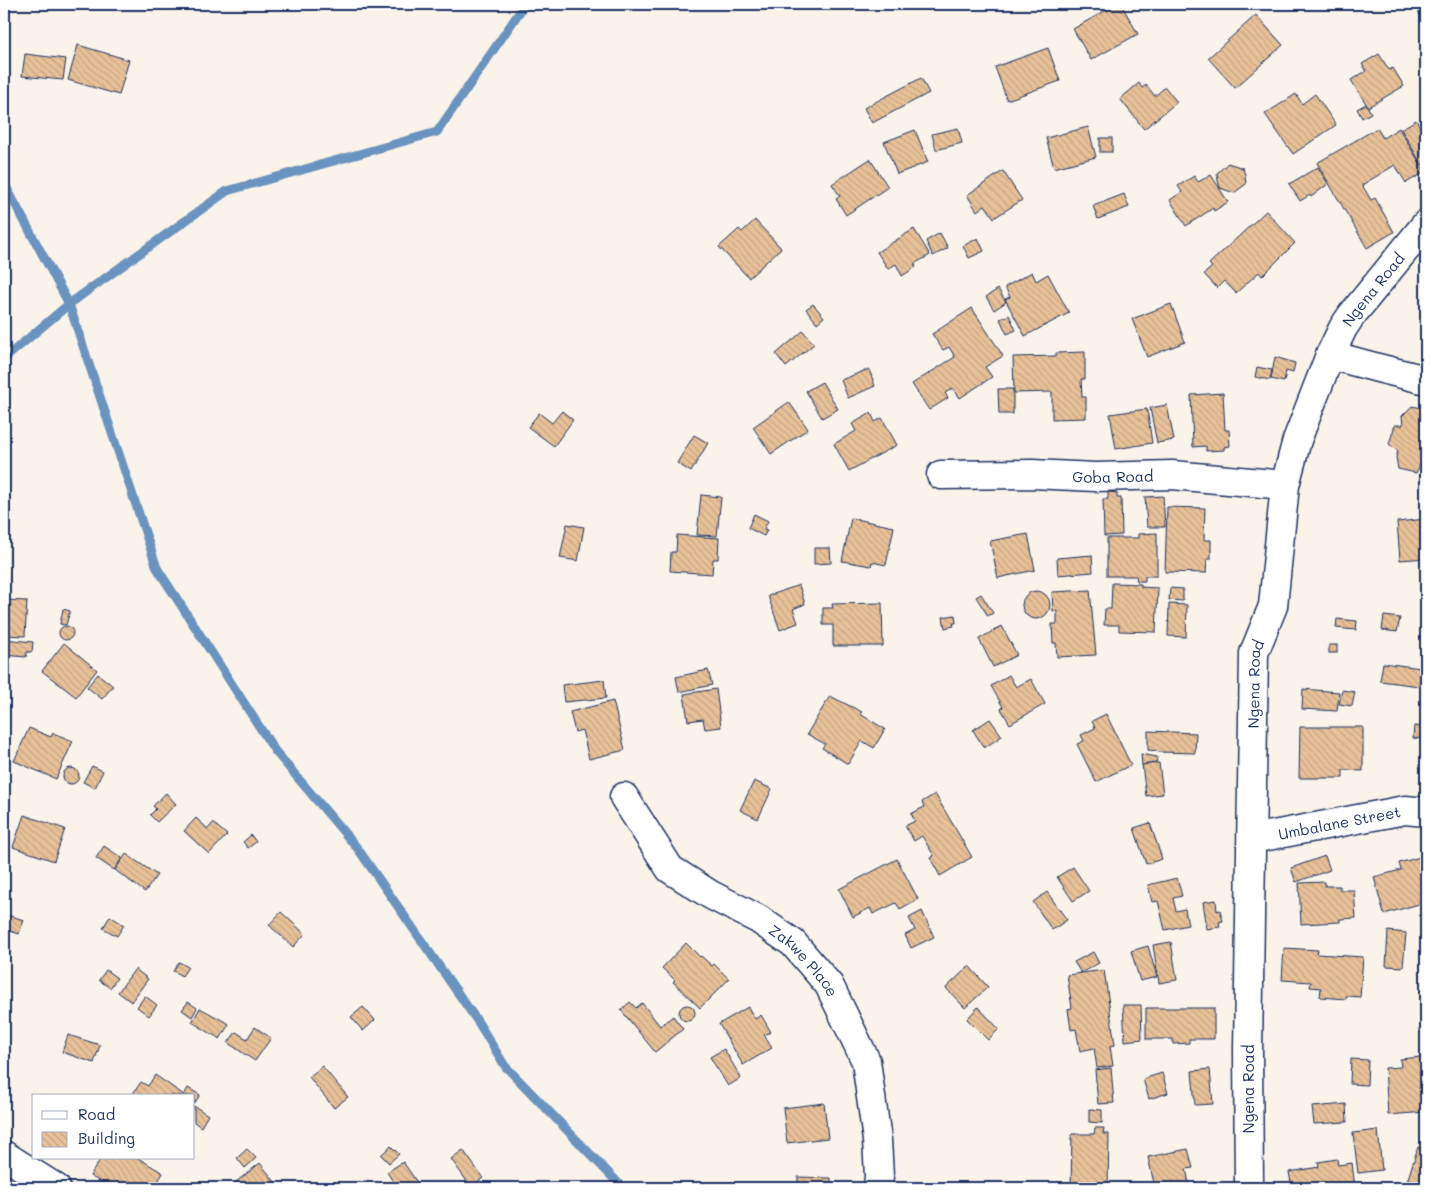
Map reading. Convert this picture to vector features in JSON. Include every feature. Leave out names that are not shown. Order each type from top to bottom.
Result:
[{"type":"street","name":"Ngena Road","points":[[1248,1188],[1248,1050],[1254,652],[1273,606],[1285,485],[1297,440],[1330,355],[1351,316],[1426,224]]},
{"type":"street","points":[[1330,355],[1426,380]]},
{"type":"street","name":"Goba Road","points":[[941,475],[1032,474],[1095,477],[1172,475],[1285,485]]},
{"type":"street","name":"Zakwe Place","points":[[624,797],[670,869],[711,895],[758,919],[792,943],[829,985],[866,1061],[877,1140],[878,1188]]},
{"type":"street","name":"Umbalane Street","points":[[1252,839],[1405,810],[1426,812]]},
{"type":"street","points":[[4,1155],[56,1188]]},
{"type":"building","points":[[1117,4],[1121,4],[1138,34],[1091,60],[1073,29]]},
{"type":"building","points":[[1426,4],[1426,26],[1415,5]]},
{"type":"building","points":[[1256,15],[1283,45],[1235,88],[1208,58]]},
{"type":"building","points":[[78,45],[129,60],[119,95],[68,80]]},
{"type":"building","points":[[1048,48],[1060,81],[1007,100],[995,67]]},
{"type":"building","points":[[25,54],[66,59],[63,80],[22,76]]},
{"type":"building","points":[[1379,54],[1389,70],[1393,68],[1404,86],[1368,107],[1351,80],[1366,71],[1362,64]]},
{"type":"building","points":[[921,78],[929,93],[872,123],[864,108]]},
{"type":"building","points":[[1139,83],[1142,88],[1146,85],[1155,96],[1165,87],[1177,102],[1144,129],[1120,99]]},
{"type":"building","points":[[1296,94],[1302,104],[1315,94],[1336,125],[1293,154],[1265,114]]},
{"type":"building","points":[[1366,104],[1371,113],[1362,118],[1357,109]]},
{"type":"building","points":[[1416,120],[1426,137],[1426,162],[1422,165],[1401,129]]},
{"type":"building","points":[[1088,127],[1096,157],[1054,168],[1046,138]]},
{"type":"building","points":[[958,128],[962,143],[936,150],[932,134]]},
{"type":"building","points":[[1377,128],[1383,138],[1399,128],[1425,172],[1406,183],[1395,165],[1362,185],[1371,200],[1375,198],[1394,232],[1367,248],[1317,163]]},
{"type":"building","points":[[915,130],[928,162],[897,174],[884,142]]},
{"type":"building","points":[[1100,138],[1112,138],[1112,152],[1100,152]]},
{"type":"building","points":[[870,159],[888,187],[846,215],[836,199],[840,196],[832,184]]},
{"type":"building","points":[[1228,163],[1243,168],[1245,175],[1246,184],[1234,193],[1220,188],[1218,181],[1217,173]]},
{"type":"building","points":[[1318,167],[1328,184],[1311,197],[1310,195],[1300,201],[1289,184]]},
{"type":"building","points":[[1003,171],[1022,200],[994,218],[985,205],[977,211],[967,195]]},
{"type":"building","points":[[1211,175],[1228,202],[1214,211],[1213,208],[1186,226],[1170,200],[1182,192],[1178,186],[1194,176],[1198,182]]},
{"type":"building","points":[[1124,194],[1129,207],[1098,219],[1093,206]]},
{"type":"building","points":[[1266,211],[1295,243],[1262,276],[1259,272],[1236,293],[1224,281],[1217,288],[1204,274],[1212,267],[1209,264]]},
{"type":"building","points":[[755,220],[781,248],[749,278],[719,247],[739,229],[742,232]]},
{"type":"building","points":[[914,229],[930,255],[914,264],[916,267],[902,276],[896,264],[888,269],[877,252]]},
{"type":"building","points":[[940,233],[948,248],[933,256],[926,241]]},
{"type":"building","points":[[978,238],[984,251],[969,258],[963,246]]},
{"type":"building","points":[[1032,272],[1036,281],[1048,274],[1069,313],[1025,336],[1005,299],[1010,297],[1005,287]]},
{"type":"building","points":[[998,289],[1006,302],[994,310],[986,297]]},
{"type":"building","points":[[813,304],[824,317],[817,323],[806,309]]},
{"type":"building","points":[[1171,304],[1185,342],[1147,357],[1132,319]]},
{"type":"building","points":[[972,308],[1003,356],[985,367],[992,377],[960,398],[953,388],[945,393],[948,398],[929,410],[912,384],[955,357],[949,347],[943,350],[932,334]]},
{"type":"building","points":[[1009,315],[1016,330],[1007,334],[1000,319]]},
{"type":"building","points":[[803,331],[814,344],[786,367],[776,354]]},
{"type":"building","points":[[1085,352],[1085,379],[1081,379],[1082,397],[1086,397],[1086,418],[1052,419],[1052,392],[1014,393],[1013,357],[1056,356],[1056,353]]},
{"type":"building","points":[[1275,357],[1295,363],[1293,373],[1286,371],[1284,382],[1271,379]]},
{"type":"building","points":[[1257,367],[1272,370],[1270,380],[1255,377]]},
{"type":"building","points":[[869,369],[875,386],[848,398],[841,380]]},
{"type":"building","points":[[822,382],[838,409],[822,418],[806,391]]},
{"type":"building","points":[[998,389],[1013,389],[1013,414],[999,414]]},
{"type":"building","points":[[1223,393],[1225,430],[1229,430],[1230,446],[1224,447],[1224,450],[1206,451],[1206,446],[1193,447],[1191,395]]},
{"type":"building","points":[[789,402],[808,429],[771,454],[753,427]]},
{"type":"building","points":[[1167,405],[1174,440],[1157,443],[1150,408]]},
{"type":"building","points":[[1412,406],[1426,409],[1426,453],[1416,473],[1398,469],[1396,457],[1398,451],[1389,444],[1395,425],[1403,425],[1402,416]]},
{"type":"building","points":[[1147,409],[1152,443],[1116,449],[1110,414]]},
{"type":"building","points":[[562,411],[573,420],[554,446],[528,427],[539,413],[552,423]]},
{"type":"building","points":[[871,413],[875,422],[882,418],[897,445],[849,471],[834,444],[856,431],[852,424]]},
{"type":"building","points":[[694,435],[708,443],[691,472],[677,463]]},
{"type":"building","points":[[1108,492],[1117,493],[1117,498],[1121,498],[1122,535],[1104,536],[1103,499],[1108,499]]},
{"type":"building","points":[[701,495],[721,497],[717,536],[697,535]]},
{"type":"building","points":[[1163,496],[1165,527],[1147,527],[1145,497]]},
{"type":"building","points":[[1167,507],[1205,508],[1204,540],[1211,540],[1211,559],[1207,559],[1206,573],[1165,572]]},
{"type":"building","points":[[754,514],[768,521],[764,529],[767,530],[764,536],[748,528]]},
{"type":"building","points":[[851,518],[894,527],[886,565],[872,562],[871,566],[842,561]]},
{"type":"building","points":[[1426,519],[1426,558],[1400,560],[1397,522]]},
{"type":"building","points":[[567,524],[584,527],[578,561],[560,558]]},
{"type":"building","points":[[1157,533],[1157,576],[1145,576],[1145,581],[1137,581],[1136,576],[1107,576],[1107,538],[1138,538],[1138,534]]},
{"type":"building","points":[[1028,534],[1035,570],[998,578],[990,541]]},
{"type":"building","points":[[677,535],[719,538],[718,559],[713,559],[712,574],[670,571],[671,552],[676,552]]},
{"type":"building","points":[[814,548],[830,548],[831,563],[814,564]]},
{"type":"building","points":[[1092,555],[1093,572],[1058,575],[1057,558]]},
{"type":"building","points":[[1112,583],[1141,584],[1141,587],[1158,588],[1156,632],[1119,631],[1119,625],[1104,625],[1105,609],[1111,609]]},
{"type":"building","points":[[799,585],[805,604],[793,609],[798,623],[780,630],[768,596]]},
{"type":"building","points":[[1170,588],[1183,589],[1183,601],[1169,600]]},
{"type":"building","points":[[1090,590],[1096,655],[1057,657],[1056,643],[1053,643],[1052,624],[1057,624],[1057,611],[1053,611],[1052,592]]},
{"type":"building","points":[[1036,591],[1046,595],[1050,605],[1046,615],[1036,619],[1026,615],[1022,605],[1026,595]]},
{"type":"building","points":[[981,594],[993,613],[988,616],[976,597]]},
{"type":"building","points":[[4,600],[27,601],[25,636],[4,635]]},
{"type":"building","points":[[882,603],[883,646],[833,646],[833,625],[823,625],[823,608],[833,608],[832,604]]},
{"type":"building","points":[[1169,604],[1187,605],[1186,637],[1168,636]]},
{"type":"building","points":[[63,609],[70,611],[66,625],[60,624]]},
{"type":"building","points":[[955,615],[956,623],[953,623],[954,626],[945,628],[943,617]]},
{"type":"building","points":[[1384,616],[1400,618],[1397,632],[1382,630]]},
{"type":"building","points":[[1337,619],[1357,621],[1356,630],[1336,628]]},
{"type":"building","points":[[63,626],[69,626],[73,633],[69,640],[63,640],[59,636],[59,630]]},
{"type":"building","points":[[1002,626],[1017,655],[993,667],[979,639]]},
{"type":"building","points":[[4,639],[33,642],[32,652],[27,652],[26,657],[4,655]]},
{"type":"building","points":[[64,643],[97,670],[76,697],[42,671]]},
{"type":"building","points":[[1329,645],[1337,645],[1337,653],[1329,653]]},
{"type":"building","points":[[1383,663],[1421,668],[1419,686],[1380,681]]},
{"type":"building","points":[[708,670],[712,685],[679,692],[676,677]]},
{"type":"building","points":[[98,674],[113,686],[102,699],[87,687]]},
{"type":"building","points":[[1009,675],[1016,687],[1031,679],[1045,704],[1010,724],[991,686]]},
{"type":"building","points":[[604,680],[606,698],[564,702],[562,685]]},
{"type":"building","points":[[716,689],[721,727],[705,729],[703,719],[688,721],[684,694]]},
{"type":"building","points":[[1303,689],[1339,692],[1337,711],[1302,709]]},
{"type":"building","points":[[1342,690],[1355,692],[1352,706],[1339,704]]},
{"type":"building","points":[[830,696],[862,712],[860,714],[885,729],[874,748],[862,741],[848,764],[822,748],[825,744],[807,734]]},
{"type":"building","points":[[613,701],[625,750],[589,759],[582,730],[575,732],[570,712]]},
{"type":"building","points":[[1106,714],[1131,765],[1096,782],[1077,744],[1084,741],[1081,735],[1095,728],[1092,721]]},
{"type":"building","points":[[990,719],[1002,736],[984,748],[973,730]]},
{"type":"building","points":[[1414,726],[1426,727],[1426,739],[1413,738]]},
{"type":"building","points":[[1300,727],[1363,727],[1363,771],[1343,770],[1343,778],[1299,778]]},
{"type":"building","points":[[29,728],[51,737],[53,733],[73,741],[56,779],[14,761]]},
{"type":"building","points":[[1148,731],[1196,733],[1195,753],[1148,750]]},
{"type":"building","points":[[1141,754],[1157,757],[1156,763],[1142,765]]},
{"type":"building","points":[[1159,763],[1163,794],[1146,796],[1142,765]]},
{"type":"building","points":[[92,766],[103,771],[95,788],[83,782]]},
{"type":"building","points":[[71,768],[79,776],[71,784],[63,776]]},
{"type":"building","points":[[754,781],[772,789],[758,819],[740,810]]},
{"type":"building","points":[[166,793],[176,804],[157,822],[150,815],[156,809],[153,806]]},
{"type":"building","points":[[935,794],[972,857],[940,876],[930,858],[934,856],[922,836],[914,841],[905,826],[915,821],[911,814],[924,807],[922,802]]},
{"type":"building","points":[[24,815],[65,829],[54,861],[13,847]]},
{"type":"building","points":[[196,818],[208,829],[213,823],[227,835],[209,854],[184,831]]},
{"type":"building","points":[[1150,823],[1162,859],[1146,864],[1134,828]]},
{"type":"building","points":[[251,835],[256,842],[248,848],[243,842]]},
{"type":"building","points":[[104,846],[122,858],[114,870],[96,858]]},
{"type":"building","points":[[126,854],[157,875],[145,892],[115,870]]},
{"type":"building","points":[[1325,856],[1330,870],[1296,882],[1291,868]]},
{"type":"building","points":[[1420,857],[1422,864],[1426,862],[1426,902],[1384,914],[1374,877],[1401,870],[1399,863]]},
{"type":"building","points":[[897,859],[918,899],[900,909],[896,903],[873,914],[870,908],[853,917],[839,889]]},
{"type":"building","points":[[1073,867],[1089,891],[1073,901],[1057,877]]},
{"type":"building","points":[[1177,878],[1182,896],[1173,898],[1176,911],[1185,909],[1188,925],[1165,930],[1158,901],[1152,902],[1148,885]]},
{"type":"building","points":[[1325,882],[1325,886],[1340,886],[1340,890],[1354,890],[1356,918],[1340,919],[1340,922],[1301,924],[1299,883]]},
{"type":"building","points":[[1047,892],[1067,920],[1052,930],[1033,902]]},
{"type":"building","points":[[1216,900],[1217,911],[1220,910],[1223,921],[1219,922],[1220,927],[1207,929],[1203,902]]},
{"type":"building","points":[[922,911],[934,937],[911,948],[905,935],[915,930],[909,918]]},
{"type":"building","points":[[281,912],[305,934],[293,947],[269,925]]},
{"type":"building","points":[[4,914],[24,920],[19,934],[4,929]]},
{"type":"building","points":[[110,916],[124,925],[117,936],[103,928]]},
{"type":"building","points":[[1388,931],[1406,933],[1403,967],[1386,966]]},
{"type":"building","points":[[1171,942],[1177,980],[1159,983],[1153,945]]},
{"type":"building","points":[[686,943],[712,966],[714,964],[729,979],[700,1008],[673,982],[675,980],[662,968]]},
{"type":"building","points":[[1148,946],[1157,977],[1140,981],[1131,951]]},
{"type":"building","points":[[1284,948],[1318,950],[1317,954],[1363,957],[1360,997],[1346,996],[1346,999],[1320,997],[1321,988],[1310,987],[1311,982],[1282,980]]},
{"type":"building","points":[[1093,952],[1099,963],[1081,973],[1074,962]]},
{"type":"building","points":[[179,962],[188,967],[182,976],[173,971]]},
{"type":"building","points":[[969,966],[988,987],[965,1008],[946,988]]},
{"type":"building","points":[[135,969],[148,979],[131,1002],[118,992]]},
{"type":"building","points":[[106,970],[117,978],[110,988],[99,980]]},
{"type":"building","points":[[1104,970],[1115,1045],[1110,1046],[1113,1066],[1097,1068],[1094,1048],[1080,1051],[1076,1029],[1071,1030],[1068,1009],[1072,1008],[1067,975]]},
{"type":"building","points":[[145,996],[157,1005],[149,1016],[137,1007]]},
{"type":"building","points":[[188,1002],[197,1008],[192,1017],[182,1010]]},
{"type":"building","points":[[630,1002],[636,1008],[642,1003],[660,1026],[673,1016],[683,1029],[655,1052],[621,1010]]},
{"type":"building","points":[[684,1005],[690,1005],[695,1010],[693,1019],[684,1021],[679,1016],[679,1010]]},
{"type":"building","points":[[1123,1005],[1141,1005],[1142,1039],[1125,1041]]},
{"type":"building","points":[[363,1007],[375,1020],[363,1031],[351,1017]]},
{"type":"building","points":[[748,1007],[755,1019],[761,1015],[771,1032],[764,1035],[772,1048],[743,1065],[719,1024]]},
{"type":"building","points":[[978,1007],[999,1029],[988,1040],[967,1019]]},
{"type":"building","points":[[200,1008],[229,1024],[220,1039],[192,1022]]},
{"type":"building","points":[[1146,1008],[1214,1008],[1214,1039],[1189,1039],[1189,1043],[1173,1044],[1173,1039],[1146,1039]]},
{"type":"building","points":[[255,1027],[271,1038],[255,1061],[228,1043],[236,1032],[247,1039]]},
{"type":"building","points":[[68,1035],[100,1045],[94,1063],[62,1052]]},
{"type":"building","points":[[724,1049],[741,1078],[728,1086],[710,1057]]},
{"type":"building","points":[[1421,1057],[1423,1080],[1426,1080],[1426,1112],[1388,1115],[1385,1068],[1401,1067],[1400,1059]]},
{"type":"building","points":[[1351,1059],[1368,1060],[1367,1085],[1350,1084]]},
{"type":"building","points":[[322,1066],[348,1097],[334,1108],[309,1077]]},
{"type":"building","points":[[1111,1068],[1114,1103],[1098,1104],[1095,1070]]},
{"type":"building","points":[[1210,1069],[1213,1104],[1195,1105],[1192,1071]]},
{"type":"building","points":[[1162,1073],[1168,1093],[1149,1099],[1143,1079]]},
{"type":"building","points":[[155,1075],[183,1094],[133,1094],[141,1082],[148,1086]]},
{"type":"building","points":[[188,1088],[200,1095],[195,1102],[195,1094],[185,1094]]},
{"type":"building","points":[[824,1103],[828,1138],[787,1143],[783,1108]]},
{"type":"building","points":[[1346,1104],[1347,1122],[1314,1124],[1312,1107]]},
{"type":"building","points":[[195,1107],[208,1115],[201,1127],[195,1123]]},
{"type":"building","points":[[1089,1109],[1102,1110],[1102,1123],[1089,1122]]},
{"type":"building","points":[[1095,1128],[1104,1128],[1103,1134],[1109,1134],[1108,1188],[1071,1188],[1072,1134],[1094,1134]]},
{"type":"building","points":[[1378,1130],[1382,1170],[1358,1173],[1353,1133]]},
{"type":"building","points":[[391,1146],[399,1154],[389,1163],[381,1155]]},
{"type":"building","points":[[1418,1147],[1426,1150],[1426,1188],[1405,1188]]},
{"type":"building","points":[[247,1149],[256,1158],[245,1168],[237,1158]]},
{"type":"building","points":[[1188,1149],[1193,1168],[1186,1169],[1190,1188],[1155,1188],[1148,1157]]},
{"type":"building","points":[[463,1150],[483,1178],[471,1187],[451,1159]]},
{"type":"building","points":[[1337,1159],[1338,1165],[1352,1163],[1355,1188],[1292,1188],[1289,1172],[1319,1167],[1318,1162]]},
{"type":"building","points":[[100,1160],[141,1160],[163,1173],[154,1188],[111,1188],[90,1176]]},
{"type":"building","points":[[403,1162],[421,1188],[397,1188],[387,1172]]},
{"type":"building","points":[[260,1163],[280,1188],[240,1188],[236,1182]]},
{"type":"building","points":[[798,1177],[831,1178],[831,1188],[798,1188]]},
{"type":"waterway","points":[[4,359],[69,304],[227,191],[437,132],[525,4]]},
{"type":"waterway","points":[[4,183],[69,304],[157,568],[275,751],[358,849],[478,1022],[505,1066],[623,1188]]}]
